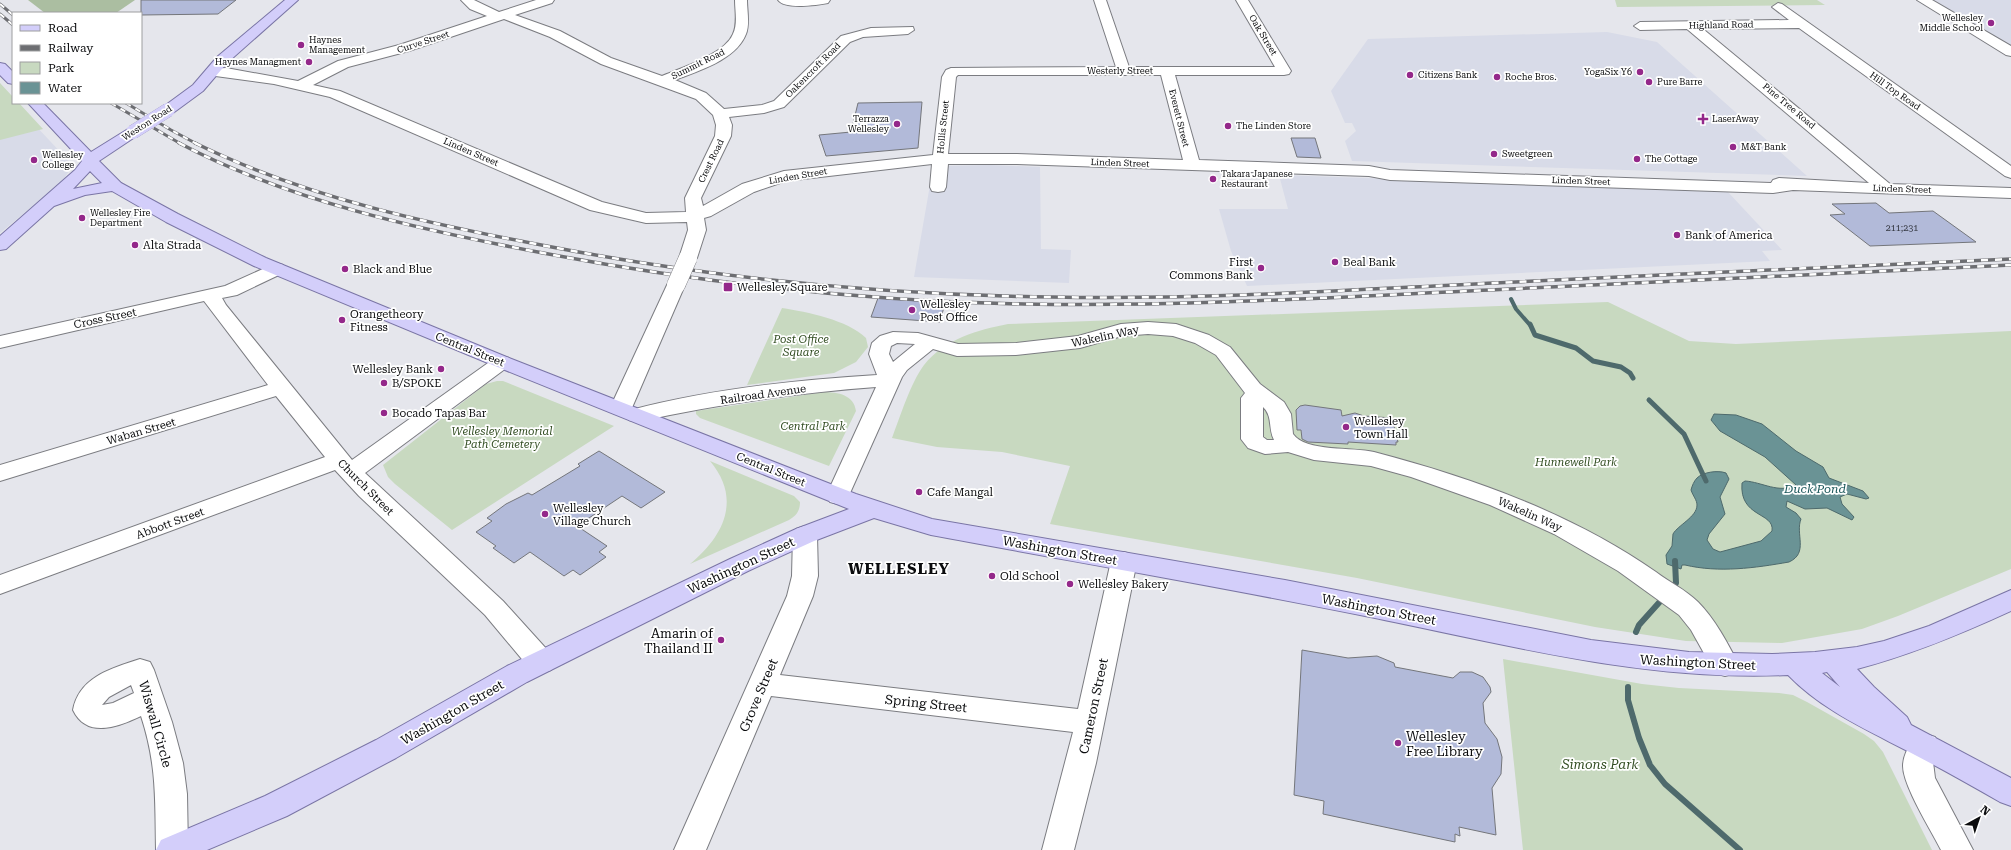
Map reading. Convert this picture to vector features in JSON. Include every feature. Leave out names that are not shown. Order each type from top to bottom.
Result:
[{"type":"main road","name":"Weston Road","points":[[0,245],[48,204],[81,173],[90,160],[168,110],[198,88],[222,60],[292,0]]},
{"type":"main road","points":[[0,67],[12,79]]},
{"type":"main road","name":"Central Street","points":[[36,104],[90,160],[98,171],[115,186],[172,218],[268,266],[502,362],[874,509]]},
{"type":"main road","points":[[48,204],[82,191],[115,186]]},
{"type":"main road","name":"Washington Street","points":[[172,850],[276,806],[386,749],[541,662],[739,565],[805,535],[874,509],[959,533],[1291,591],[1591,651],[1653,660],[1725,665],[1834,662],[1874,655],[1901,646],[1938,632],[2011,600]]},
{"type":"main road","points":[[1834,662],[1881,711],[1925,746]]},
{"type":"main road","points":[[1794,664],[1814,685],[1838,702],[1872,721],[1925,746],[2011,793]]},
{"type":"street","points":[[467,0],[474,6],[555,34],[606,62],[701,96],[720,114]]},
{"type":"street","name":"Curve Street","points":[[300,86],[343,64],[404,48],[548,0]]},
{"type":"street","name":"Summit Road","points":[[662,81],[710,59],[734,44],[740,31],[744,0]]},
{"type":"street","points":[[784,0],[809,3],[824,0]]},
{"type":"street","points":[[1100,0],[1124,71]]},
{"type":"street","name":"Oak Street","points":[[1242,0],[1284,70]]},
{"type":"street","points":[[1923,0],[2011,52]]},
{"type":"street","name":"Hill Top Road","points":[[1778,7],[2011,174]]},
{"type":"street","name":"Highland Road","points":[[1640,26],[1801,24]]},
{"type":"street","name":"Pine Tree Road","points":[[1691,26],[1886,188]]},
{"type":"street","name":"Oakencroft Road","points":[[720,114],[764,109],[779,104],[838,44],[850,37],[869,32],[908,30]]},
{"type":"street","name":"Westerly Street","points":[[956,70],[1284,70]]},
{"type":"street","name":"Hollis Street","points":[[938,187],[949,77],[951,73],[956,70]]},
{"type":"street","name":"Everett Street","points":[[1167,70],[1192,165]]},
{"type":"street","name":"Linden Street","points":[[213,72],[232,73],[300,86],[346,98],[601,208],[651,219],[672,219],[695,215],[748,188],[784,176],[940,159],[1013,159],[1369,171],[1390,175],[1772,188],[1793,185],[2011,193]]},
{"type":"street","name":"Crest Road","points":[[629,412],[676,285],[696,237],[694,196],[723,136],[724,125],[720,114]]},
{"type":"street","name":"Cross Street","points":[[0,342],[210,294],[230,291],[268,266]]},
{"type":"street","name":"Church Street","points":[[210,294],[217,306],[341,463],[494,608],[541,662]]},
{"type":"street","name":"Wakelin Way","points":[[930,342],[957,350],[1016,349],[1080,342],[1126,330],[1153,328],[1171,330],[1198,337],[1220,349],[1230,358],[1258,393],[1278,411],[1282,434],[1290,444],[1303,451],[1360,457],[1390,464],[1498,499],[1579,537],[1668,593],[1697,618],[1725,665]]},
{"type":"street","points":[[890,380],[879,354],[882,343],[893,338],[902,337],[930,342]]},
{"type":"street","points":[[838,496],[890,380],[900,366],[930,342]]},
{"type":"street","name":"Abbott Street","points":[[0,585],[387,446],[502,362]]},
{"type":"street","name":"Railroad Avenue","points":[[629,412],[819,386],[890,380]]},
{"type":"street","name":"Waban Street","points":[[0,473],[282,388]]},
{"type":"street","points":[[1258,393],[1252,398],[1252,439],[1258,444],[1268,448],[1280,448],[1290,444]]},
{"type":"street","name":"Grove Street","points":[[690,850],[802,588],[804,576],[805,535]]},
{"type":"street","name":"Cameron Street","points":[[1058,850],[1074,792],[1090,722],[1124,561]]},
{"type":"street","name":"Wiswall Circle","points":[[149,699],[107,716],[95,716],[87,710],[90,698],[101,688],[140,670],[149,699],[167,759],[170,777],[172,850]]},
{"type":"street","name":"Spring Street","points":[[762,684],[1090,722]]},
{"type":"street","points":[[1925,746],[1917,761],[1921,780],[1957,850]]},
{"type":"shaded area","name":"Wellesley Middle School","points":[[1932,0],[2011,0],[2011,46]]},
{"type":"shaded area","points":[[1607,32],[1657,42],[1807,176],[1352,161],[1345,141],[1356,131],[1352,123],[1345,123],[1331,91],[1368,39]]},
{"type":"shaded area","name":"Wellesley College","points":[[0,88],[12,101],[12,104],[15,104],[71,165],[61,183],[0,233]]},
{"type":"shaded area","points":[[989,165],[1040,167],[1041,249],[1071,250],[1069,283],[914,277],[930,185],[944,185],[945,166]]},
{"type":"shaded area","points":[[1279,175],[1727,191],[1782,250],[1762,251],[1770,261],[1247,286],[1231,251],[1219,209],[1288,209]]},
{"type":"green space","points":[[28,0],[135,0],[117,12],[44,12]]},
{"type":"green space","points":[[1615,0],[1817,0],[1825,5],[1617,7]]},
{"type":"green space","points":[[0,83],[12,96],[12,104],[20,104],[43,129],[0,140]]},
{"type":"green space","name":"Hunnewell Park","points":[[1608,302],[1689,341],[1736,344],[2011,331],[2011,569],[1898,616],[1862,629],[1782,643],[1686,641],[1595,627],[1357,578],[1050,524],[1070,466],[1002,452],[937,447],[892,438],[906,400],[919,372],[932,356],[942,348],[962,337],[985,329],[1008,324]]},
{"type":"green space","name":"Post Office Square","points":[[782,308],[827,318],[849,326],[866,338],[868,347],[856,362],[834,373],[747,385]]},
{"type":"green space","name":"Wellesley Memorial Path Cemetery","points":[[503,381],[614,426],[452,530],[395,484],[388,477],[383,465],[486,384]]},
{"type":"green space","name":"Central Park","points":[[824,392],[840,394],[849,398],[855,406],[856,411],[829,466],[700,418],[696,414],[696,411]]},
{"type":"green space","points":[[710,461],[794,496],[800,502],[799,508],[796,515],[789,520],[690,564],[712,541],[720,529],[725,516],[727,503],[725,489],[720,475]]},
{"type":"green space","name":"Simons Park","points":[[1503,659],[1642,684],[1679,688],[1793,695],[1874,741],[1883,752],[1932,850],[1523,850]]},
{"type":"water","name":"Duck Pond","points":[[1714,414],[1736,415],[1762,424],[1796,451],[1823,467],[1829,478],[1863,491],[1869,498],[1866,499],[1847,494],[1840,497],[1842,504],[1854,517],[1852,520],[1827,508],[1805,509],[1787,501],[1786,507],[1796,513],[1801,519],[1799,531],[1800,548],[1795,558],[1789,562],[1737,569],[1711,569],[1682,565],[1681,569],[1667,564],[1666,555],[1672,546],[1673,534],[1691,517],[1696,509],[1697,503],[1691,490],[1695,481],[1700,476],[1711,472],[1719,472],[1726,473],[1729,479],[1720,497],[1725,514],[1709,534],[1707,540],[1713,549],[1720,552],[1761,541],[1772,531],[1768,520],[1751,509],[1746,503],[1742,483],[1745,481],[1777,488],[1796,485],[1765,457],[1720,431],[1711,420]]},
{"type":"building","points":[[141,0],[236,0],[218,14],[142,15]]},
{"type":"building","name":"Terrazza Wellesley","points":[[922,102],[918,148],[826,156],[819,135],[851,132],[858,103]]},
{"type":"building","points":[[1291,138],[1315,138],[1321,158],[1297,157]]},
{"type":"building","points":[[1876,203],[1889,213],[1933,211],[1976,242],[1870,246],[1830,215],[1845,214],[1832,204]]},
{"type":"building","name":"Wellesley Post Office","points":[[878,298],[945,303],[940,322],[871,317]]},
{"type":"building","name":"Wellesley Town Hall","points":[[1305,405],[1341,410],[1342,416],[1355,413],[1364,416],[1392,418],[1398,442],[1396,442],[1396,445],[1348,442],[1348,444],[1308,442],[1302,439],[1301,430],[1297,430],[1296,410],[1300,406]]},
{"type":"building","name":"Wellesley Village Church","points":[[599,451],[665,492],[641,508],[622,496],[577,526],[607,546],[599,552],[606,557],[580,575],[573,570],[564,576],[530,552],[514,563],[493,548],[496,546],[476,532],[492,521],[487,518],[506,504],[528,493],[532,495],[580,466],[578,464]]},
{"type":"building","name":"Wellesley Free Library","points":[[1302,650],[1348,658],[1377,656],[1394,663],[1395,667],[1453,678],[1460,672],[1472,672],[1483,677],[1490,687],[1491,692],[1483,703],[1485,723],[1497,739],[1502,757],[1501,774],[1492,788],[1496,835],[1459,827],[1460,836],[1455,834],[1455,842],[1323,814],[1324,801],[1294,795]]},
{"type":"waterway","points":[[1511,299],[1516,309],[1530,325]]},
{"type":"waterway","points":[[1530,324],[1535,335],[1576,348],[1593,361],[1621,367],[1630,373],[1633,378]]},
{"type":"waterway","points":[[1649,400],[1684,434],[1706,481]]},
{"type":"waterway","points":[[1672,590],[1676,583],[1675,561]]},
{"type":"waterway","points":[[1636,632],[1639,625],[1665,596]]},
{"type":"waterway","points":[[1628,687],[1628,700],[1639,738],[1650,765],[1665,784],[1740,850]]},
{"type":"railway","points":[[0,4],[12,14]]},
{"type":"railway","points":[[0,14],[12,24]]},
{"type":"railway","points":[[113,104],[181,144]]},
{"type":"railway","points":[[128,104],[196,143]]},
{"type":"railway","points":[[196,143],[238,163],[327,195],[373,208],[465,230],[618,259],[742,277],[866,289],[928,293],[990,296],[1107,298],[1218,296],[2011,259]]},
{"type":"railway","points":[[181,144],[221,163],[310,197],[356,211],[450,234],[602,264],[722,282],[782,289],[903,299],[1082,305],[1199,303],[2011,265]]},
{"type":"place","name":"Wellesley Middle School","points":[[1991,23]]},
{"type":"place","name":"Haynes Management","points":[[301,45]]},
{"type":"place","name":"Haynes Managment","points":[[309,62]]},
{"type":"place","name":"YogaSix Y6","points":[[1640,72]]},
{"type":"place","name":"Citizens Bank","points":[[1410,75]]},
{"type":"place","name":"Roche Bros.","points":[[1497,77]]},
{"type":"place","name":"Pure Barre","points":[[1649,82]]},
{"type":"place","name":"LaserAway","points":[[1703,119]]},
{"type":"place","name":"Terrazza Wellesley","points":[[897,124]]},
{"type":"place","name":"The Linden Store","points":[[1228,126]]},
{"type":"place","name":"M&T Bank","points":[[1733,147]]},
{"type":"place","name":"Sweetgreen","points":[[1494,154]]},
{"type":"place","name":"The Cottage","points":[[1637,159]]},
{"type":"place","name":"Wellesley College","points":[[34,160]]},
{"type":"place","name":"Takara Japanese Restaurant","points":[[1213,179]]},
{"type":"place","name":"Wellesley Fire Department","points":[[82,218]]},
{"type":"place","name":"Bank of America","points":[[1677,235]]},
{"type":"place","name":"Alta Strada","points":[[135,245]]},
{"type":"place","name":"Beal Bank","points":[[1335,262]]},
{"type":"place","name":"First Commons Bank","points":[[1261,268]]},
{"type":"place","name":"Black and Blue","points":[[345,269]]},
{"type":"place","name":"Wellesley Square","points":[[728,287]]},
{"type":"place","name":"Wellesley Post Office","points":[[912,310]]},
{"type":"place","name":"Orangetheory Fitness","points":[[342,320]]},
{"type":"place","name":"Wellesley Bank","points":[[441,369]]},
{"type":"place","name":"B/SPOKE","points":[[384,383]]},
{"type":"place","name":"Bocado Tapas Bar","points":[[384,413]]},
{"type":"place","name":"Wellesley Town Hall","points":[[1346,427]]},
{"type":"place","name":"Cafe Mangal","points":[[919,492]]},
{"type":"place","name":"Wellesley Village Church","points":[[545,514]]},
{"type":"place","name":"Old School","points":[[992,576]]},
{"type":"place","name":"Wellesley Bakery","points":[[1070,584]]},
{"type":"place","name":"Amarin of Thailand II","points":[[721,640]]},
{"type":"place","name":"Wellesley Free Library","points":[[1398,743]]},
{"type":"district","name":"WELLESLEY","points":[[899,569]]}]
